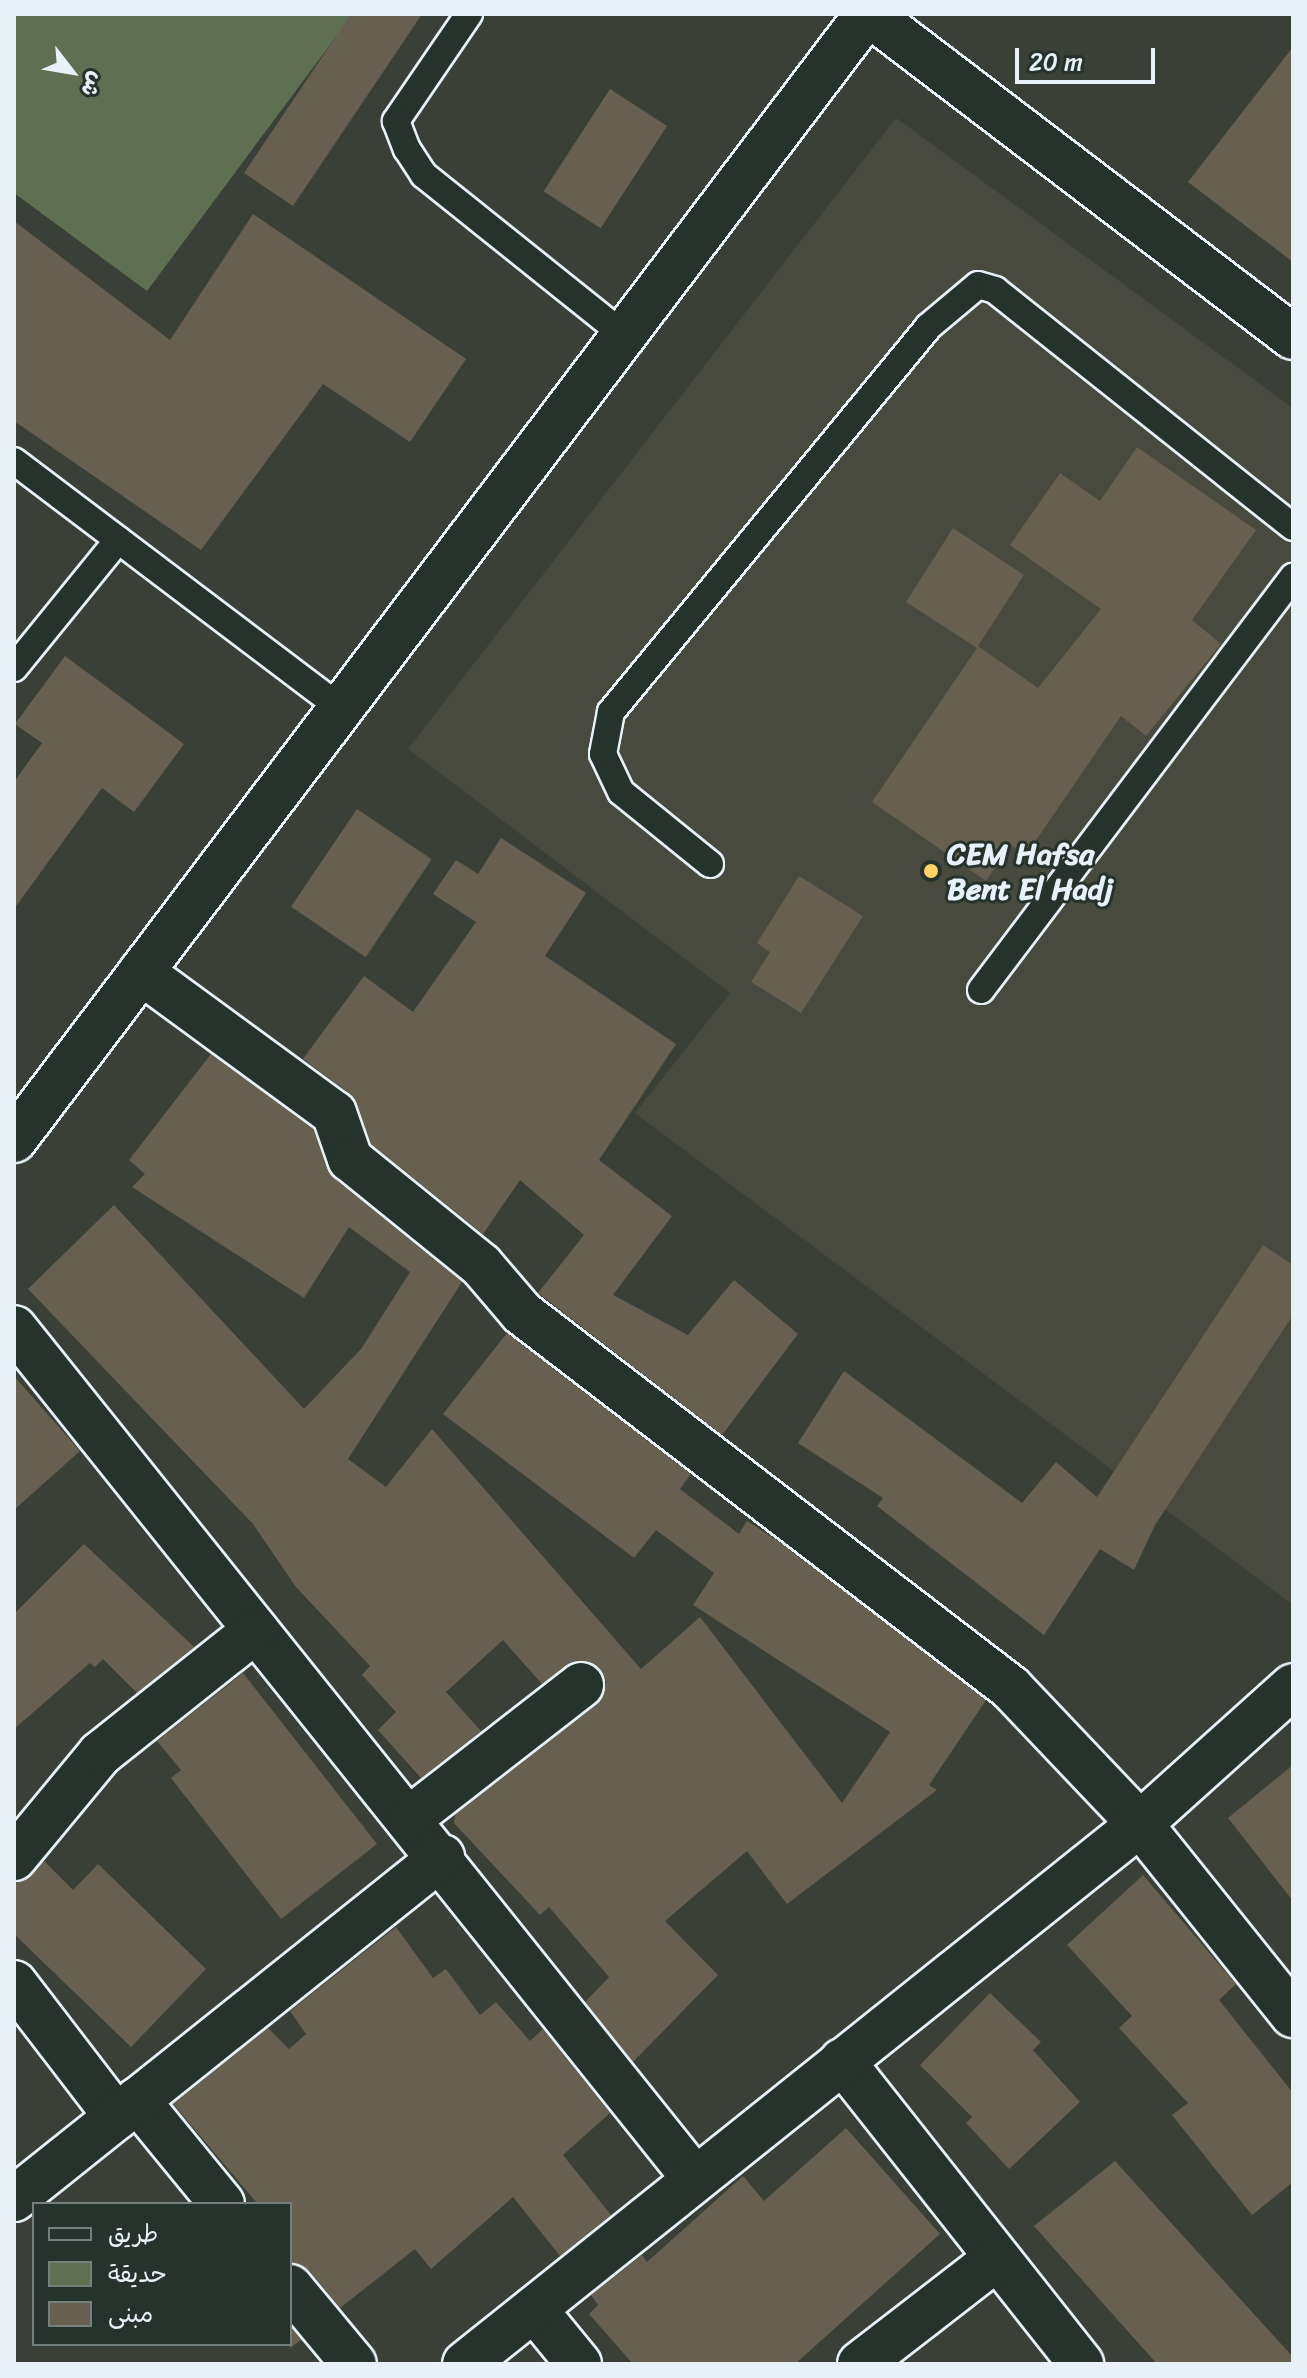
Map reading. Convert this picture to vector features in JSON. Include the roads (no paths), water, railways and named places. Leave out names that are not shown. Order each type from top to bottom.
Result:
[{"type":"street","points":[[14,1140],[868,14],[1293,337]]},
{"type":"street","points":[[141,972],[334,1113],[350,1159],[481,1265],[522,1313],[1011,1688],[1140,1824],[1293,2015]]},
{"type":"street","points":[[14,1328],[442,1857],[695,2179]]},
{"type":"street","points":[[14,1858],[100,1754],[256,1630]]},
{"type":"street","points":[[409,1819],[581,1685]]},
{"type":"street","points":[[465,2364],[1140,1824],[1293,1686]]},
{"type":"street","points":[[14,2199],[442,1857]]},
{"type":"street","points":[[14,1983],[127,2109],[220,2202]]},
{"type":"street","points":[[842,2061],[1081,2364]]},
{"type":"street","points":[[860,2364],[997,2258]]},
{"type":"street","points":[[292,2289],[354,2364]]},
{"type":"street","points":[[534,2309],[579,2364]]},
{"type":"lane","points":[[469,14],[396,121],[407,149],[424,175],[624,335]]},
{"type":"lane","points":[[710,864],[621,792],[603,754],[611,712],[928,327],[978,285],[995,290],[1293,527]]},
{"type":"lane","points":[[14,461],[341,708]]},
{"type":"lane","points":[[14,668],[118,540]]},
{"type":"lane","points":[[981,990],[1293,577]]},
{"type":"place","name":"CEM Hafsa Bent El Hadj","points":[[931,871]]}]
